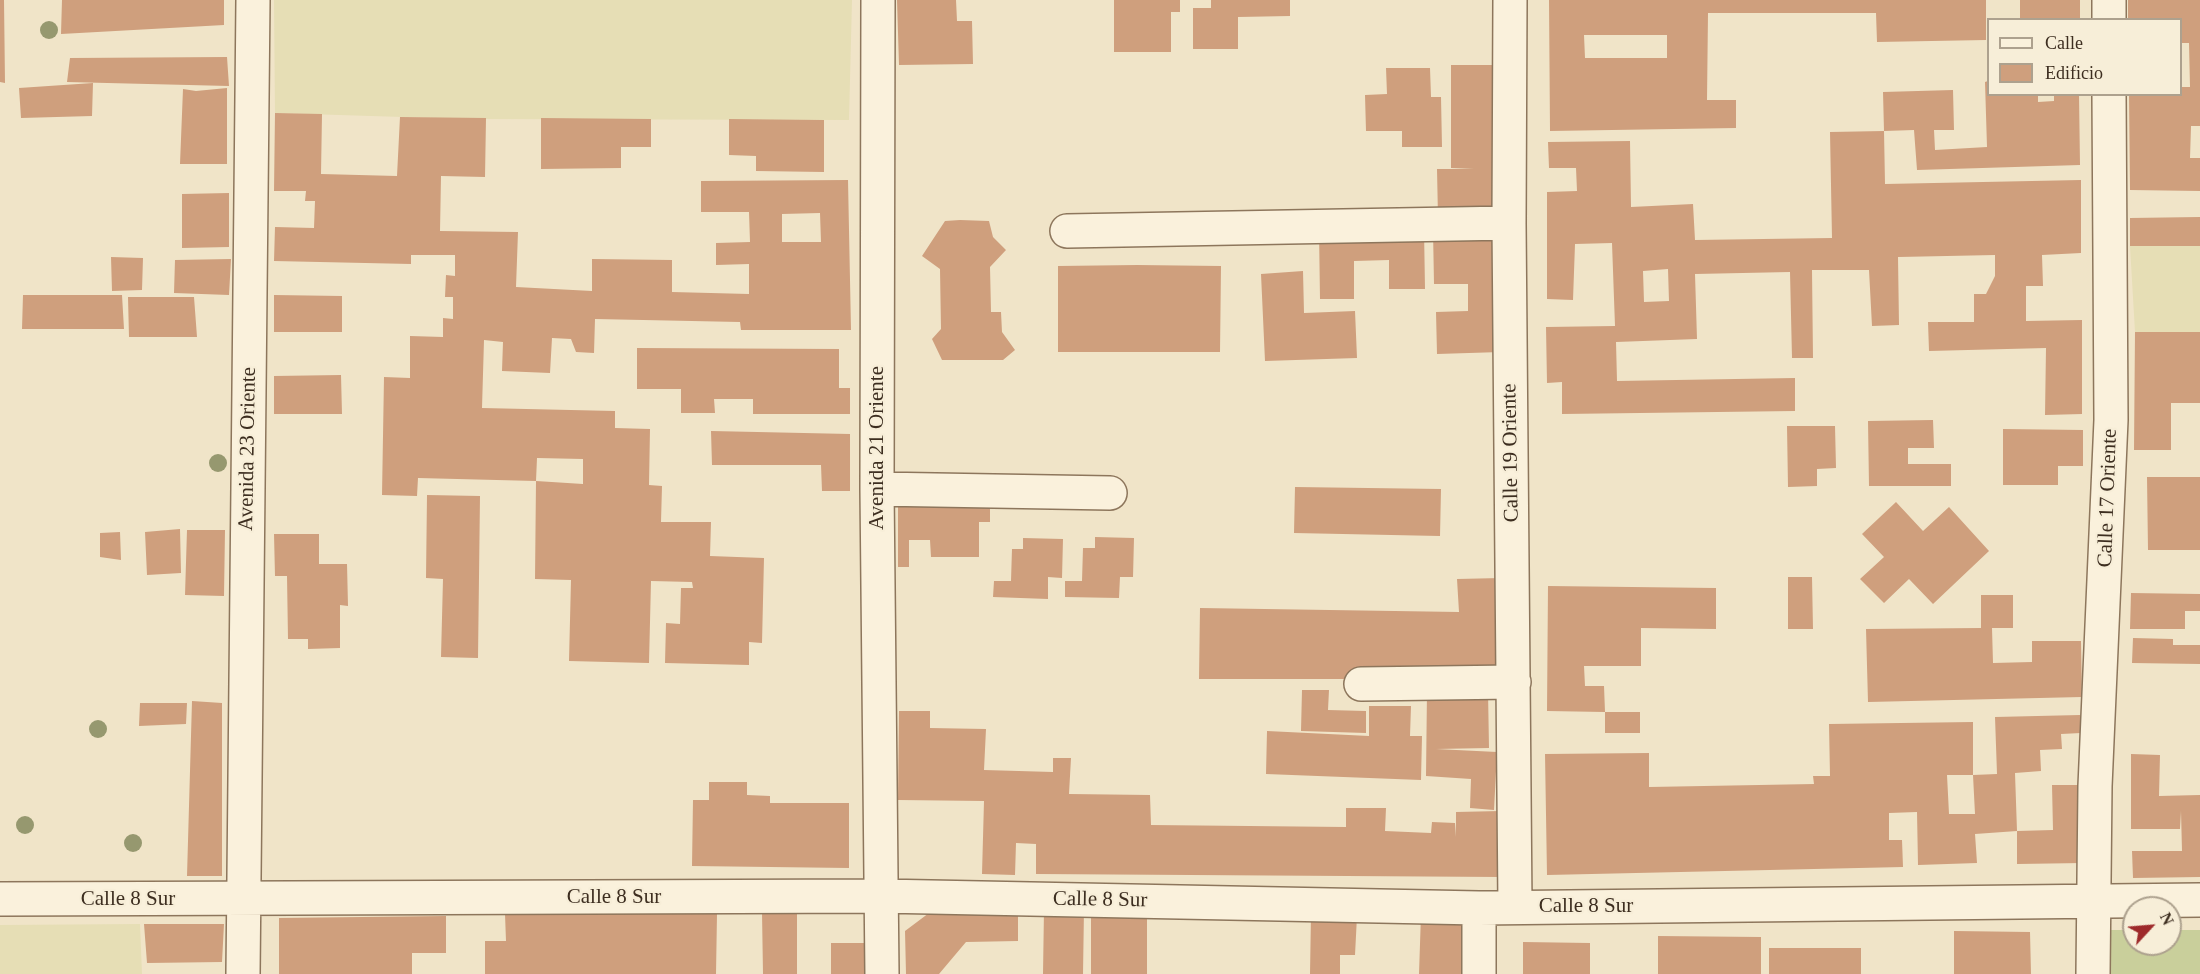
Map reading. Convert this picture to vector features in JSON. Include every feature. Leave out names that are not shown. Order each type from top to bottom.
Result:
[{"type":"street","name":"Avenida 23 Oriente","points":[[243,974],[253,0]]},
{"type":"street","name":"Avenida 21 Oriente","points":[[878,0],[877,489],[882,974]]},
{"type":"street","name":"Calle 19 Oriente","points":[[1509,0],[1515,906]]},
{"type":"street","points":[[2109,0],[2109,18]]},
{"type":"street","name":"Calle 17 Oriente","points":[[2093,974],[2096,786],[2111,420],[2109,96]]},
{"type":"street","points":[[1067,231],[1509,223]]},
{"type":"street","points":[[877,489],[1110,494]]},
{"type":"street","points":[[1361,684],[1514,682]]},
{"type":"street","name":"Calle 8 Sur","points":[[0,899],[881,896],[1479,908],[2200,900]]},
{"type":"street","points":[[1479,908],[1479,974]]},
{"type":"shaded area","points":[[274,0],[852,0],[849,120],[467,119],[275,113]]},
{"type":"shaded area","points":[[2130,246],[2200,246],[2200,332],[2135,332]]},
{"type":"shaded area","points":[[140,924],[142,974],[0,974],[0,925]]},
{"type":"green space","points":[[2111,930],[2122,930],[2122,956],[2182,956],[2182,930],[2200,930],[2200,974],[2111,974]]},
{"type":"building","points":[[0,0],[4,0],[5,83],[0,82]]},
{"type":"building","points":[[62,0],[224,0],[224,25],[61,34]]},
{"type":"building","points":[[897,0],[956,0],[957,21],[972,21],[973,64],[899,65]]},
{"type":"building","points":[[1114,0],[1180,0],[1180,12],[1171,12],[1171,52],[1114,52]]},
{"type":"building","points":[[1211,0],[1290,0],[1290,16],[1238,17],[1238,49],[1193,49],[1193,8],[1211,8]]},
{"type":"building","points":[[1549,0],[1986,0],[1986,40],[1877,42],[1876,13],[1708,13],[1707,100],[1736,100],[1736,128],[1550,131]],"holes":[[[1584,35],[1667,35],[1667,58],[1585,58]]]},
{"type":"building","points":[[2020,0],[2080,0],[2080,18],[2020,18]]},
{"type":"building","points":[[2128,0],[2200,0],[2200,126],[2191,126],[2190,158],[2200,158],[2200,191],[2130,190],[2129,96],[2182,96],[2182,87],[2190,87],[2189,43],[2182,43],[2182,18],[2128,18]]},
{"type":"building","points":[[227,57],[229,86],[67,82],[70,58]]},
{"type":"building","points":[[1451,65],[1498,65],[1499,217],[1438,218],[1437,169],[1474,169],[1451,168]]},
{"type":"building","points":[[1386,68],[1430,68],[1431,97],[1441,97],[1442,147],[1402,147],[1402,131],[1366,131],[1365,95],[1387,94]]},
{"type":"building","points":[[1987,81],[1987,96],[2038,96],[2038,102],[2054,101],[2054,96],[2079,96],[2080,165],[1917,170],[1914,130],[1884,131],[1883,92],[1953,90],[1954,130],[1934,130],[1935,150],[1987,147],[1985,82]]},
{"type":"building","points":[[93,83],[92,116],[21,118],[19,88]]},
{"type":"building","points":[[227,88],[227,164],[180,164],[183,89],[196,91]]},
{"type":"building","points":[[275,113],[322,114],[321,174],[397,176],[400,117],[486,118],[485,177],[441,176],[440,231],[518,232],[516,287],[592,291],[592,259],[672,260],[672,292],[749,294],[749,264],[716,265],[716,243],[750,242],[749,212],[701,212],[701,181],[848,180],[851,330],[741,330],[740,322],[595,319],[594,353],[576,352],[571,339],[552,338],[550,373],[502,371],[503,342],[484,340],[482,408],[615,411],[615,428],[650,429],[649,485],[662,486],[661,522],[711,522],[710,556],[764,558],[762,643],[749,642],[749,665],[665,663],[666,623],[680,624],[681,588],[693,588],[692,582],[651,581],[649,663],[569,661],[571,580],[535,579],[536,481],[418,478],[417,496],[382,495],[384,377],[410,378],[410,336],[443,337],[443,318],[453,319],[453,297],[445,297],[446,275],[455,276],[455,255],[411,255],[411,264],[274,261],[275,227],[314,228],[315,201],[305,201],[306,191],[274,191]],"holes":[[[820,213],[821,242],[782,242],[782,214]],[[537,458],[583,459],[583,484],[536,481]]]},
{"type":"building","points":[[541,118],[651,119],[651,147],[621,147],[621,168],[541,169]]},
{"type":"building","points":[[729,119],[824,120],[824,172],[756,171],[756,156],[729,155]]},
{"type":"building","points":[[1884,131],[1885,184],[2081,180],[2081,253],[2042,255],[2043,286],[2026,286],[2026,321],[2082,320],[2082,414],[2045,415],[2046,348],[1929,351],[1928,322],[1974,322],[1974,294],[1986,294],[1995,276],[1995,255],[1898,257],[1899,325],[1872,326],[1869,270],[1812,270],[1813,358],[1792,358],[1790,272],[1695,274],[1697,339],[1616,342],[1617,381],[1795,378],[1795,411],[1562,414],[1562,382],[1547,383],[1546,327],[1615,326],[1612,243],[1575,244],[1573,300],[1547,299],[1547,192],[1577,191],[1576,168],[1549,168],[1548,142],[1630,141],[1631,207],[1693,204],[1695,240],[1832,238],[1830,132]],"holes":[[[1668,269],[1669,301],[1644,302],[1643,271]]]},
{"type":"building","points":[[229,193],[229,247],[182,248],[182,194]]},
{"type":"building","points":[[2200,217],[2200,246],[2130,246],[2130,218]]},
{"type":"building","points":[[945,221],[989,221],[993,237],[1006,250],[990,267],[991,312],[1001,312],[1002,332],[1015,350],[1003,360],[942,360],[932,339],[941,329],[940,269],[922,256]]},
{"type":"building","points":[[1424,229],[1425,289],[1389,289],[1389,260],[1354,261],[1354,299],[1320,299],[1319,230]]},
{"type":"building","points":[[1498,229],[1501,352],[1437,354],[1436,312],[1468,311],[1468,284],[1434,284],[1433,230]]},
{"type":"building","points":[[111,257],[143,258],[142,290],[112,291]]},
{"type":"building","points":[[231,259],[229,295],[174,293],[175,260]]},
{"type":"building","points":[[1058,266],[1221,266],[1220,352],[1058,352]]},
{"type":"building","points":[[1303,271],[1304,313],[1355,311],[1357,358],[1265,361],[1261,274]]},
{"type":"building","points":[[23,295],[122,295],[124,329],[22,329]]},
{"type":"building","points":[[274,295],[342,296],[342,332],[274,332]]},
{"type":"building","points":[[128,297],[194,297],[197,337],[129,337]]},
{"type":"building","points":[[2135,332],[2200,332],[2200,403],[2171,403],[2171,450],[2134,450]]},
{"type":"building","points":[[637,348],[839,349],[839,388],[850,388],[850,414],[753,414],[753,399],[714,399],[715,413],[681,413],[681,389],[637,389]]},
{"type":"building","points":[[341,375],[342,414],[274,414],[274,376]]},
{"type":"building","points":[[1933,420],[1934,448],[1908,448],[1908,464],[1951,464],[1951,486],[1869,486],[1868,421]]},
{"type":"building","points":[[1787,426],[1835,426],[1836,468],[1817,469],[1817,486],[1788,487]]},
{"type":"building","points":[[2003,429],[2083,430],[2083,466],[2058,466],[2058,485],[2003,485]]},
{"type":"building","points":[[711,431],[850,434],[850,491],[822,491],[821,465],[712,465]]},
{"type":"building","points":[[2147,477],[2200,477],[2200,550],[2148,550]]},
{"type":"building","points":[[1295,487],[1441,489],[1440,536],[1294,533]]},
{"type":"building","points":[[427,495],[480,496],[478,658],[441,657],[443,579],[426,578]]},
{"type":"building","points":[[898,501],[990,502],[990,522],[979,522],[979,557],[931,557],[930,540],[909,540],[909,567],[898,567]]},
{"type":"building","points":[[1896,502],[1923,531],[1949,507],[1989,551],[1933,604],[1909,579],[1884,603],[1860,579],[1884,557],[1862,534]]},
{"type":"building","points":[[180,529],[181,573],[147,575],[145,532]]},
{"type":"building","points":[[187,530],[225,530],[224,596],[185,595]]},
{"type":"building","points":[[120,532],[121,560],[100,557],[100,533]]},
{"type":"building","points":[[274,534],[319,534],[319,564],[347,564],[348,606],[340,605],[340,648],[308,649],[308,639],[288,639],[287,576],[275,576]]},
{"type":"building","points":[[1095,537],[1134,538],[1133,577],[1120,577],[1119,598],[1065,597],[1065,581],[1082,581],[1083,548],[1095,548]]},
{"type":"building","points":[[1023,538],[1063,539],[1062,578],[1048,577],[1048,599],[993,597],[994,581],[1011,581],[1012,549],[1023,549]]},
{"type":"building","points":[[1788,577],[1812,577],[1813,629],[1788,629]]},
{"type":"building","points":[[1501,578],[1502,671],[1361,679],[1199,679],[1200,608],[1459,612],[1457,579]]},
{"type":"building","points":[[1548,586],[1716,588],[1716,629],[1641,628],[1641,666],[1584,666],[1585,686],[1604,686],[1605,712],[1547,711]]},
{"type":"building","points":[[2131,593],[2200,594],[2200,611],[2185,611],[2185,629],[2130,629]]},
{"type":"building","points":[[1981,595],[2013,595],[2013,628],[1992,628],[1993,663],[2032,662],[2032,641],[2081,641],[2082,697],[1868,702],[1866,629],[1981,628]]},
{"type":"building","points":[[2133,638],[2173,639],[2173,645],[2200,645],[2200,664],[2132,663]]},
{"type":"building","points":[[1302,690],[1329,690],[1328,710],[1366,711],[1366,733],[1301,731]]},
{"type":"building","points":[[1427,691],[1488,691],[1489,748],[1436,749],[1497,752],[1494,810],[1470,808],[1471,779],[1426,776]]},
{"type":"building","points":[[192,701],[222,703],[222,876],[187,876]]},
{"type":"building","points":[[140,703],[187,703],[186,724],[139,726]]},
{"type":"building","points":[[1369,706],[1411,706],[1410,736],[1422,736],[1421,780],[1266,774],[1267,731],[1369,736]]},
{"type":"building","points":[[899,711],[930,711],[930,728],[986,729],[984,770],[1053,772],[1053,758],[1071,758],[1069,794],[1150,795],[1151,825],[1346,827],[1346,808],[1386,808],[1385,831],[1431,833],[1432,822],[1455,823],[1456,837],[1456,812],[1501,811],[1502,877],[1036,874],[1036,844],[1016,843],[1015,875],[982,874],[984,801],[898,800]]},
{"type":"building","points":[[1605,712],[1640,712],[1640,733],[1605,733]]},
{"type":"building","points":[[2080,715],[2081,733],[2061,734],[2062,749],[2040,750],[2041,771],[2015,773],[2017,831],[1975,834],[1977,863],[1918,865],[1917,812],[1889,813],[1889,840],[1902,840],[1903,867],[1547,875],[1545,754],[1649,753],[1649,787],[1814,784],[1813,776],[1830,776],[1829,724],[1973,722],[1973,775],[1997,774],[1995,717]],"holes":[[[1947,775],[1973,775],[1975,814],[1949,814]]]},
{"type":"building","points":[[2131,754],[2160,755],[2159,796],[2200,795],[2200,877],[2133,878],[2132,851],[2182,851],[2181,811],[2180,829],[2131,829]]},
{"type":"building","points":[[709,782],[747,782],[747,795],[770,796],[770,803],[849,803],[849,868],[692,866],[693,800],[709,800]]},
{"type":"building","points":[[2052,785],[2082,785],[2083,863],[2017,864],[2017,831],[2053,830]]},
{"type":"building","points":[[1044,909],[1084,909],[1083,974],[1043,974]]},
{"type":"building","points":[[933,910],[1018,910],[1018,941],[966,942],[939,974],[906,974],[905,931]]},
{"type":"building","points":[[1091,910],[1147,911],[1147,974],[1091,974]]},
{"type":"building","points":[[762,912],[797,912],[797,974],[763,974]]},
{"type":"building","points":[[505,914],[717,914],[716,974],[485,974],[485,941],[506,941]]},
{"type":"building","points":[[1311,914],[1357,916],[1355,955],[1340,955],[1340,974],[1310,974]]},
{"type":"building","points":[[1421,914],[1466,915],[1465,974],[1419,974]]},
{"type":"building","points":[[446,916],[446,953],[412,953],[412,974],[279,974],[279,918]]},
{"type":"building","points":[[144,924],[224,924],[222,962],[147,963]]},
{"type":"building","points":[[1954,931],[2030,932],[2031,974],[1954,974]]},
{"type":"building","points":[[1658,936],[1761,937],[1761,974],[1658,974]]},
{"type":"building","points":[[1523,942],[1590,943],[1590,974],[1523,974]]},
{"type":"building","points":[[831,943],[865,943],[865,974],[831,974]]},
{"type":"building","points":[[1769,948],[1861,948],[1861,974],[1769,974]]}]
